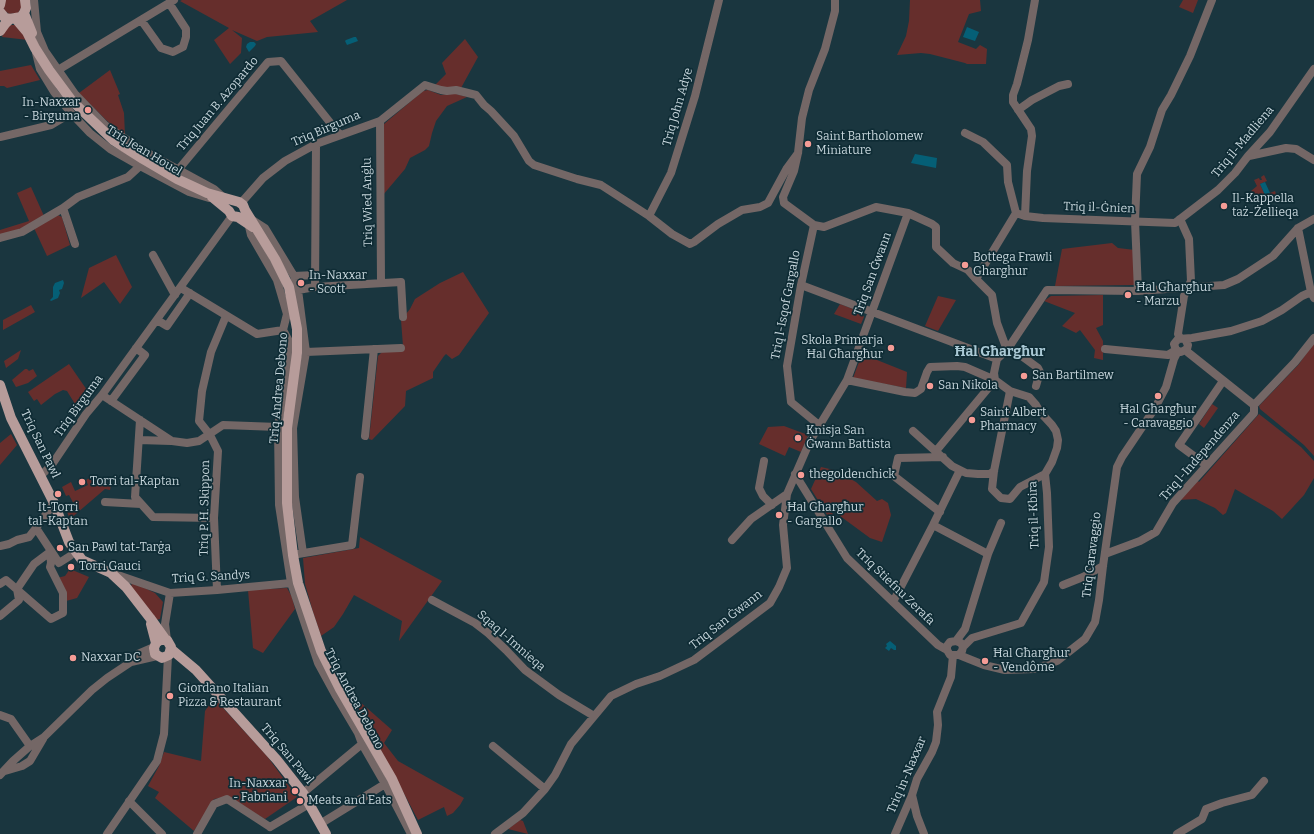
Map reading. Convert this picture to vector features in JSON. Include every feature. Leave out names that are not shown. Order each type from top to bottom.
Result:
[{"type":"main road","points":[[0,0],[7,14],[5,24],[0,32]]},
{"type":"main road","points":[[7,14],[26,4],[25,0]]},
{"type":"main road","name":"Triq Jean Houel","points":[[7,14],[38,46],[72,101],[113,140],[143,160],[176,179],[220,199],[240,212]]},
{"type":"main road","name":"Triq Andrea Debono","points":[[240,212],[257,230],[275,259],[289,287],[297,329],[297,353],[287,428],[287,503],[298,554],[298,583],[321,651],[340,689],[392,779],[418,834]]},
{"type":"main road","name":"Triq San Pawl","points":[[0,384],[11,418],[54,503],[69,542],[82,560],[111,573],[126,587],[150,618],[163,649],[186,662],[196,670],[272,754],[303,793],[326,834]]},
{"type":"street","name":"Triq Jean Houel","points":[[34,0],[40,69],[54,92],[90,133],[110,149],[189,192],[220,199]]},
{"type":"street","name":"Triq John Adye","points":[[649,216],[671,173],[695,96],[719,0]]},
{"type":"street","points":[[835,0],[835,11],[824,49],[809,90],[802,118],[798,153],[794,171],[783,197],[784,203],[814,225],[824,227],[876,207],[908,213],[932,224],[936,227],[936,247],[953,263],[968,270],[992,295],[997,323],[1007,350]]},
{"type":"street","points":[[1025,216],[1027,171],[1032,136],[1031,129],[1013,102],[1013,95],[1028,40],[1035,0]]},
{"type":"street","points":[[1138,290],[1135,221],[1137,174],[1150,147],[1162,110],[1190,56],[1212,0]]},
{"type":"street","points":[[53,70],[172,2],[186,29],[186,37],[183,48],[173,52],[161,48],[141,20]]},
{"type":"street","name":"Triq Jean Houel","points":[[38,46],[53,70],[105,125],[144,151],[214,189],[220,199]]},
{"type":"street","name":"Triq Juan B. Azopardo","points":[[178,170],[268,62],[281,60],[340,135]]},
{"type":"street","name":"Triq il-Madliena","points":[[1180,219],[1218,190],[1235,173],[1270,132],[1314,69]]},
{"type":"street","name":"Triq Birguma","points":[[40,476],[51,466],[86,414],[102,395],[175,295],[240,212],[263,178],[284,160],[316,144],[380,121],[425,84],[441,90],[456,90],[476,95],[514,136],[529,160],[534,165],[601,185],[649,216]]},
{"type":"street","points":[[1018,110],[1032,100],[1059,86],[1068,84]]},
{"type":"street","points":[[0,137],[51,125],[71,112]]},
{"type":"street","name":"Triq Wied Anġlu","points":[[380,121],[381,283]]},
{"type":"street","points":[[965,133],[983,142],[1007,165],[1008,182],[1016,213],[976,279]]},
{"type":"street","points":[[315,287],[316,144]]},
{"type":"street","points":[[1248,156],[1286,148],[1296,149],[1314,160]]},
{"type":"street","points":[[649,216],[672,234],[690,244],[718,224],[742,210],[760,207],[768,203],[787,168],[798,153]]},
{"type":"street","points":[[0,238],[22,232],[63,208],[78,197],[128,177],[140,166]]},
{"type":"street","points":[[63,208],[75,244]]},
{"type":"street","name":"Triq Andrea Debono","points":[[240,212],[265,228],[294,276],[298,290],[306,352],[293,428],[298,554]]},
{"type":"street","name":"Triq Andrea Debono","points":[[240,212],[251,235],[277,280],[287,314],[283,330],[290,343],[289,358],[278,427],[279,505],[291,583],[318,663],[358,733],[362,744],[411,834]]},
{"type":"street","name":"Triq San Ġwann","points":[[495,834],[523,813],[545,790],[562,763],[571,744],[610,696],[636,684],[660,676],[694,660],[770,603],[787,568],[783,525],[787,494],[810,441],[847,380],[908,213]]},
{"type":"street","name":"Triq il-Ġnien","points":[[1016,213],[1025,216],[1043,218],[1175,223],[1180,219]]},
{"type":"street","points":[[1105,349],[1168,355],[1188,345],[1178,334],[1184,296],[1191,281],[1189,238],[1180,219]]},
{"type":"street","points":[[936,451],[995,380],[994,373],[997,359],[1007,350],[1047,290],[1138,290],[1224,286],[1238,279],[1273,256],[1298,228],[1314,219]]},
{"type":"street","name":"Triq l-Isqof Gargallo","points":[[814,225],[801,285],[787,366],[791,402],[819,425]]},
{"type":"street","points":[[1182,338],[1231,330],[1262,320],[1282,310],[1302,296],[1312,295],[1298,228]]},
{"type":"street","points":[[153,255],[175,295]]},
{"type":"street","points":[[294,276],[315,275]]},
{"type":"street","points":[[298,290],[315,287],[401,282],[403,317]]},
{"type":"street","points":[[801,285],[997,359]]},
{"type":"street","points":[[181,288],[257,334],[283,330]]},
{"type":"street","points":[[157,320],[167,326],[190,293]]},
{"type":"street","name":"Triq P. H. Skippon","points":[[217,590],[214,518],[218,450],[210,435],[199,421],[202,391],[211,352],[226,316]]},
{"type":"street","name":"Triq Caravaggio","points":[[955,652],[984,665],[1005,670],[1034,669],[1057,661],[1085,639],[1095,622],[1117,467],[1122,457],[1155,408],[1166,387],[1174,359],[1180,350],[1174,346],[1175,342],[1182,338]]},
{"type":"street","name":"Triq l-Independenza","points":[[1105,554],[1156,532],[1173,503],[1254,413],[1254,404],[1295,362],[1314,338]]},
{"type":"street","name":"Triq Birguma","points":[[111,401],[146,355],[136,348]]},
{"type":"street","points":[[306,352],[400,348]]},
{"type":"street","points":[[365,436],[374,349]]},
{"type":"street","points":[[1180,350],[1254,404]]},
{"type":"street","points":[[1023,357],[1038,368],[1040,372],[1036,386]]},
{"type":"street","points":[[847,380],[915,393],[921,389],[930,367],[958,366],[995,380],[1010,391],[994,471],[992,489],[1001,498],[1010,499],[1020,487],[1045,474]]},
{"type":"street","points":[[1206,465],[1179,445],[1223,381]]},
{"type":"street","name":"Triq il-Kbira","points":[[955,652],[972,638],[1021,623],[1044,582],[1049,546],[1045,474],[1052,462],[1058,440],[1052,425],[1029,397],[1010,391]]},
{"type":"street","points":[[102,395],[172,441]]},
{"type":"street","points":[[140,420],[135,497],[140,504],[153,517],[214,518]]},
{"type":"street","points":[[139,440],[192,443],[210,435],[223,425],[278,427]]},
{"type":"street","points":[[913,431],[952,466],[966,473],[990,474],[994,471]]},
{"type":"street","points":[[940,512],[894,476],[898,458],[943,457]]},
{"type":"street","points":[[764,461],[759,488],[763,496],[772,505]]},
{"type":"street","points":[[892,602],[934,525],[960,470]]},
{"type":"street","name":"Triq Stiefnu Zerafa","points":[[795,474],[847,558],[938,645],[955,652]]},
{"type":"street","points":[[298,554],[352,546],[360,477]]},
{"type":"street","points":[[732,540],[752,519],[787,494]]},
{"type":"street","points":[[105,502],[140,504]]},
{"type":"street","points":[[0,546],[29,537],[54,503]]},
{"type":"street","points":[[956,641],[965,629],[988,554],[1001,523]]},
{"type":"street","points":[[934,525],[988,554]]},
{"type":"street","points":[[36,528],[58,563],[70,556]]},
{"type":"street","points":[[0,616],[19,600],[17,589],[34,564],[50,552]]},
{"type":"street","points":[[3,582],[17,589],[51,619],[64,613],[63,593],[50,567],[50,552]]},
{"type":"street","points":[[1063,585],[1083,577],[1103,566]]},
{"type":"street","name":"Triq G. Sandys","points":[[111,573],[170,593],[291,583]]},
{"type":"street","points":[[107,834],[157,761],[164,734],[166,677],[168,672],[163,649],[170,593]]},
{"type":"street","name":"Sqaq l-Imnieqa","points":[[432,600],[475,623],[488,633],[525,670],[559,695],[594,716]]},
{"type":"street","points":[[956,641],[961,643],[955,652],[947,646],[950,642],[956,641]]},
{"type":"street","points":[[3,773],[13,761],[30,746],[44,737],[92,690],[107,678],[131,662],[163,649]]},
{"type":"street","name":"Triq in-Naxxar","points":[[895,834],[917,780],[936,742],[938,725],[937,712],[951,678],[955,652]]},
{"type":"street","points":[[0,715],[11,719],[30,746]]},
{"type":"street","points":[[3,773],[22,766],[30,761],[44,737]]},
{"type":"street","points":[[303,793],[362,744]]},
{"type":"street","points":[[493,746],[545,790]]},
{"type":"street","points":[[1177,834],[1202,819],[1206,809],[1252,795],[1264,781]]},
{"type":"street","points":[[320,824],[385,784]]},
{"type":"street","points":[[912,795],[917,816],[924,834]]},
{"type":"street","points":[[197,834],[214,804],[226,799],[270,830],[309,804]]},
{"type":"street","points":[[129,801],[162,834]]},
{"type":"shaded area","points":[[4,0],[21,0],[23,5],[18,13],[9,14],[4,10]]},
{"type":"shaded area","points":[[347,0],[310,21],[318,32],[267,37],[257,41],[232,30],[242,38],[241,53],[230,64],[214,40],[229,28],[180,1]]},
{"type":"shaded area","points":[[910,0],[980,0],[981,11],[969,14],[958,42],[976,49],[980,45],[987,49],[986,64],[967,64],[921,53],[897,55],[906,36],[909,21]]},
{"type":"shaded area","points":[[1183,0],[1198,0],[1193,13],[1179,7]]},
{"type":"shaded area","points":[[11,25],[15,25],[28,40],[2,37],[4,31]]},
{"type":"shaded area","points":[[465,39],[478,57],[461,88],[448,90],[435,85],[446,74],[442,63]]},
{"type":"shaded area","points":[[31,65],[40,80],[7,88],[0,86],[0,71]]},
{"type":"shaded area","points":[[110,70],[120,94],[118,95],[124,113],[125,136],[106,120],[79,93]]},
{"type":"shaded area","points":[[428,90],[441,95],[453,93],[467,97],[447,106],[436,121],[429,146],[425,150],[410,158],[405,169],[383,195],[384,124],[423,91]]},
{"type":"shaded area","points":[[1264,175],[1267,181],[1260,184],[1265,195],[1275,191],[1277,197],[1259,204],[1255,195],[1251,191],[1257,186],[1254,180],[1259,178],[1262,180],[1261,177]]},
{"type":"shaded area","points":[[31,187],[44,216],[29,225],[0,235],[0,230],[29,221],[17,193]]},
{"type":"shaded area","points":[[58,215],[62,217],[70,245],[47,256],[34,228]]},
{"type":"shaded area","points":[[1112,243],[1118,248],[1135,250],[1134,285],[1055,286],[1062,249]]},
{"type":"shaded area","points":[[116,255],[132,287],[120,304],[104,282],[81,298],[89,268]]},
{"type":"shaded area","points":[[463,272],[489,313],[459,355],[452,359],[446,354],[433,372],[433,378],[406,391],[405,406],[372,440],[369,439],[378,356],[382,352],[403,346],[401,320],[410,309],[415,299],[440,283]]},
{"type":"shaded area","points":[[1103,295],[1103,325],[1096,328],[1103,341],[1103,360],[1094,358],[1095,350],[1080,330],[1076,333],[1062,326],[1075,313],[1044,301],[1051,296]]},
{"type":"shaded area","points":[[938,296],[956,300],[938,331],[925,326]]},
{"type":"shaded area","points":[[840,304],[861,312],[864,317],[861,324],[834,314]]},
{"type":"shaded area","points":[[31,305],[35,312],[3,330],[3,320]]},
{"type":"shaded area","points":[[1314,342],[1314,456],[1304,445],[1260,409],[1259,406],[1299,364]]},
{"type":"shaded area","points":[[21,350],[18,359],[6,368],[4,361]]},
{"type":"shaded area","points":[[862,354],[907,372],[906,388],[853,378]]},
{"type":"shaded area","points":[[69,364],[89,393],[75,404],[67,391],[63,390],[55,394],[41,405],[37,399],[34,401],[28,392]]},
{"type":"shaded area","points":[[25,369],[29,371],[33,369],[37,376],[28,383],[16,387],[12,380]]},
{"type":"shaded area","points":[[1212,404],[1218,408],[1204,428],[1199,424]]},
{"type":"shaded area","points":[[1259,414],[1301,447],[1314,461],[1314,478],[1304,495],[1282,519],[1273,511],[1235,489],[1226,513],[1223,515],[1215,508],[1196,499],[1178,500],[1196,479],[1199,482]]},
{"type":"shaded area","points":[[784,426],[808,435],[801,452],[789,447],[785,456],[759,444],[768,427]]},
{"type":"shaded area","points":[[11,434],[17,445],[0,465],[0,443]]},
{"type":"shaded area","points":[[821,467],[834,470],[856,482],[877,501],[882,499],[888,503],[891,515],[882,542],[870,538],[821,502],[839,520],[834,526],[811,489]]},
{"type":"shaded area","points":[[95,475],[111,485],[110,490],[105,489],[70,519],[67,512],[76,508],[69,495],[66,496],[62,487],[71,482],[75,491],[88,485],[86,480]]},
{"type":"shaded area","points":[[360,537],[442,581],[399,641],[402,621],[354,595],[334,627],[321,636],[305,584],[303,558],[359,548]]},
{"type":"shaded area","points":[[70,569],[89,577],[77,598],[66,601],[57,578],[65,576]]},
{"type":"shaded area","points":[[132,582],[155,593],[163,602],[160,619],[156,620],[131,587]]},
{"type":"shaded area","points":[[287,588],[292,597],[295,609],[263,653],[253,648],[248,590]]},
{"type":"shaded area","points":[[351,694],[392,730],[384,743],[398,761],[464,798],[453,813],[447,816],[444,807],[418,820]]},
{"type":"shaded area","points":[[214,698],[267,756],[297,797],[265,819],[227,797],[214,799],[194,831],[155,798],[159,792],[148,786],[159,766],[164,752],[201,761],[205,711]]},
{"type":"shaded area","points":[[520,820],[523,821],[528,834],[508,829]]},
{"type":"water","points":[[967,27],[979,32],[975,41],[963,37]]},
{"type":"water","points":[[356,37],[358,41],[347,45],[345,41]]},
{"type":"water","points":[[250,42],[254,42],[256,44],[249,52],[246,47]]},
{"type":"water","points":[[915,154],[937,158],[936,168],[911,163]]},
{"type":"water","points":[[1265,182],[1270,193],[1265,195],[1260,184]]},
{"type":"water","points":[[63,280],[64,283],[62,289],[59,290],[60,293],[58,298],[51,301],[55,283]]},
{"type":"water","points":[[890,641],[896,646],[896,650],[891,648],[889,651],[885,648],[887,646],[886,644]]},
{"type":"place","name":"In-Naxxar - Birguma","points":[[88,110]]},
{"type":"place","name":"Saint Bartholomew Miniature","points":[[808,144]]},
{"type":"place","name":"Il-Kappella taż-Żellieqa","points":[[1224,206]]},
{"type":"place","name":"Bottega Frawli Gharghur","points":[[965,265]]},
{"type":"place","name":"In-Naxxar - Scott","points":[[301,283]]},
{"type":"place","name":"Ħal Għargħur - Marzu","points":[[1128,295]]},
{"type":"place","name":"Skola Primarja Ħal Għargħur","points":[[891,348]]},
{"type":"place","name":"San Bartilmew","points":[[1024,376]]},
{"type":"place","name":"San Nikola","points":[[930,386]]},
{"type":"place","name":"Ħal Għargħur - Caravaggio","points":[[1158,396]]},
{"type":"place","name":"Saint Albert Pharmacy","points":[[972,420]]},
{"type":"place","name":"Knisja San Ġwann Battista","points":[[798,438]]},
{"type":"place","name":"thegoldenchick","points":[[801,475]]},
{"type":"place","name":"Torri tal-Kaptan","points":[[82,482]]},
{"type":"place","name":"It-Torri tal-Kaptan","points":[[58,494]]},
{"type":"place","name":"Ħal Għargħur - Gargallo","points":[[779,515]]},
{"type":"place","name":"San Pawl tat-Tarġa","points":[[60,548]]},
{"type":"place","name":"Torri Gauci","points":[[71,567]]},
{"type":"place","name":"Naxxar DC","points":[[73,658]]},
{"type":"place","name":"Ħal Għargħur - Vendôme","points":[[985,661]]},
{"type":"place","name":"Giordano Italian Pizza & Restaurant","points":[[170,696]]},
{"type":"place","name":"In-Naxxar - Fabriani","points":[[295,791]]},
{"type":"place","name":"Meats and Eats","points":[[300,801]]},
{"type":"district","name":"Ħal Għargħur","points":[[1000,352]]}]
